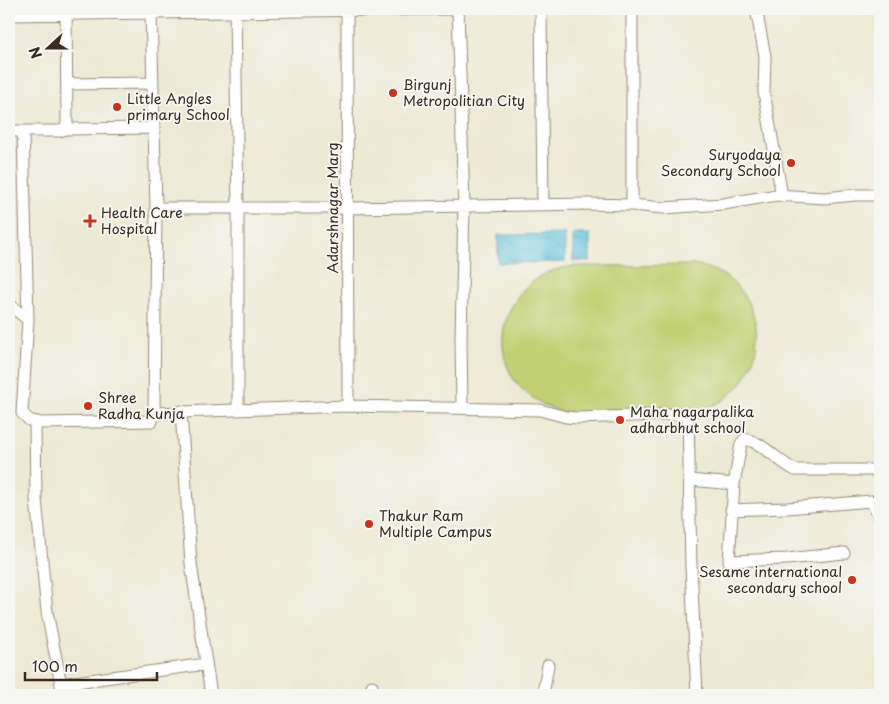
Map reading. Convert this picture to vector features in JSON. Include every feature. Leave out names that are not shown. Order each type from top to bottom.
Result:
[{"type":"street","name":"Adarshnagar Marg","points":[[347,9],[348,406]]},
{"type":"street","points":[[9,15],[66,11],[450,9]]},
{"type":"street","points":[[458,9],[464,206],[461,338],[462,408]]},
{"type":"street","points":[[541,9],[543,205]]},
{"type":"street","points":[[632,9],[632,205]]},
{"type":"street","points":[[756,9],[765,56],[764,92],[782,196]]},
{"type":"street","points":[[23,132],[28,320],[22,413],[29,420],[42,423],[152,421],[154,413],[156,208],[151,10]]},
{"type":"street","points":[[235,10],[238,209],[238,409]]},
{"type":"street","points":[[66,11],[66,129]]},
{"type":"street","points":[[67,84],[152,83]]},
{"type":"street","points":[[9,131],[153,128]]},
{"type":"street","points":[[156,208],[238,209],[632,205],[671,208],[723,204],[782,196],[824,198],[880,195]]},
{"type":"street","points":[[9,304],[28,320]]},
{"type":"street","points":[[154,413],[348,406],[415,409],[540,410],[578,418],[688,414],[691,566],[698,695]]},
{"type":"street","points":[[182,411],[191,564],[211,695]]},
{"type":"street","points":[[34,422],[36,499],[47,612],[62,690],[206,664]]},
{"type":"street","points":[[844,553],[787,559],[729,561],[731,510],[741,444],[745,439],[762,446],[783,464],[795,470],[880,470]]},
{"type":"street","points":[[689,480],[734,484]]},
{"type":"street","points":[[731,510],[787,508],[871,500],[880,518]]},
{"type":"street","points":[[543,695],[548,665]]},
{"type":"green space","points":[[698,265],[714,270],[729,279],[749,304],[754,319],[757,334],[752,364],[745,378],[728,397],[712,406],[683,412],[566,413],[540,403],[524,391],[515,381],[507,365],[503,348],[508,314],[516,299],[527,286],[541,276],[558,269],[576,266]]},
{"type":"water","points":[[565,234],[565,262],[498,263],[498,235]]},
{"type":"water","points":[[573,234],[590,234],[590,261],[573,261]]},
{"type":"place","name":"Birgunj Metropolitian City","points":[[393,93]]},
{"type":"place","name":"Little Angles primary School","points":[[117,107]]},
{"type":"place","name":"Suryodaya Secondary School","points":[[791,163]]},
{"type":"place","name":"Health Care Hospital","points":[[90,221]]},
{"type":"place","name":"Shree Radha Kunja","points":[[88,406]]},
{"type":"place","name":"Maha nagarpalika adharbhut school","points":[[620,420]]},
{"type":"place","name":"Thakur Ram Multiple Campus","points":[[369,524]]},
{"type":"place","name":"Sesame international secondary school","points":[[852,580]]}]
